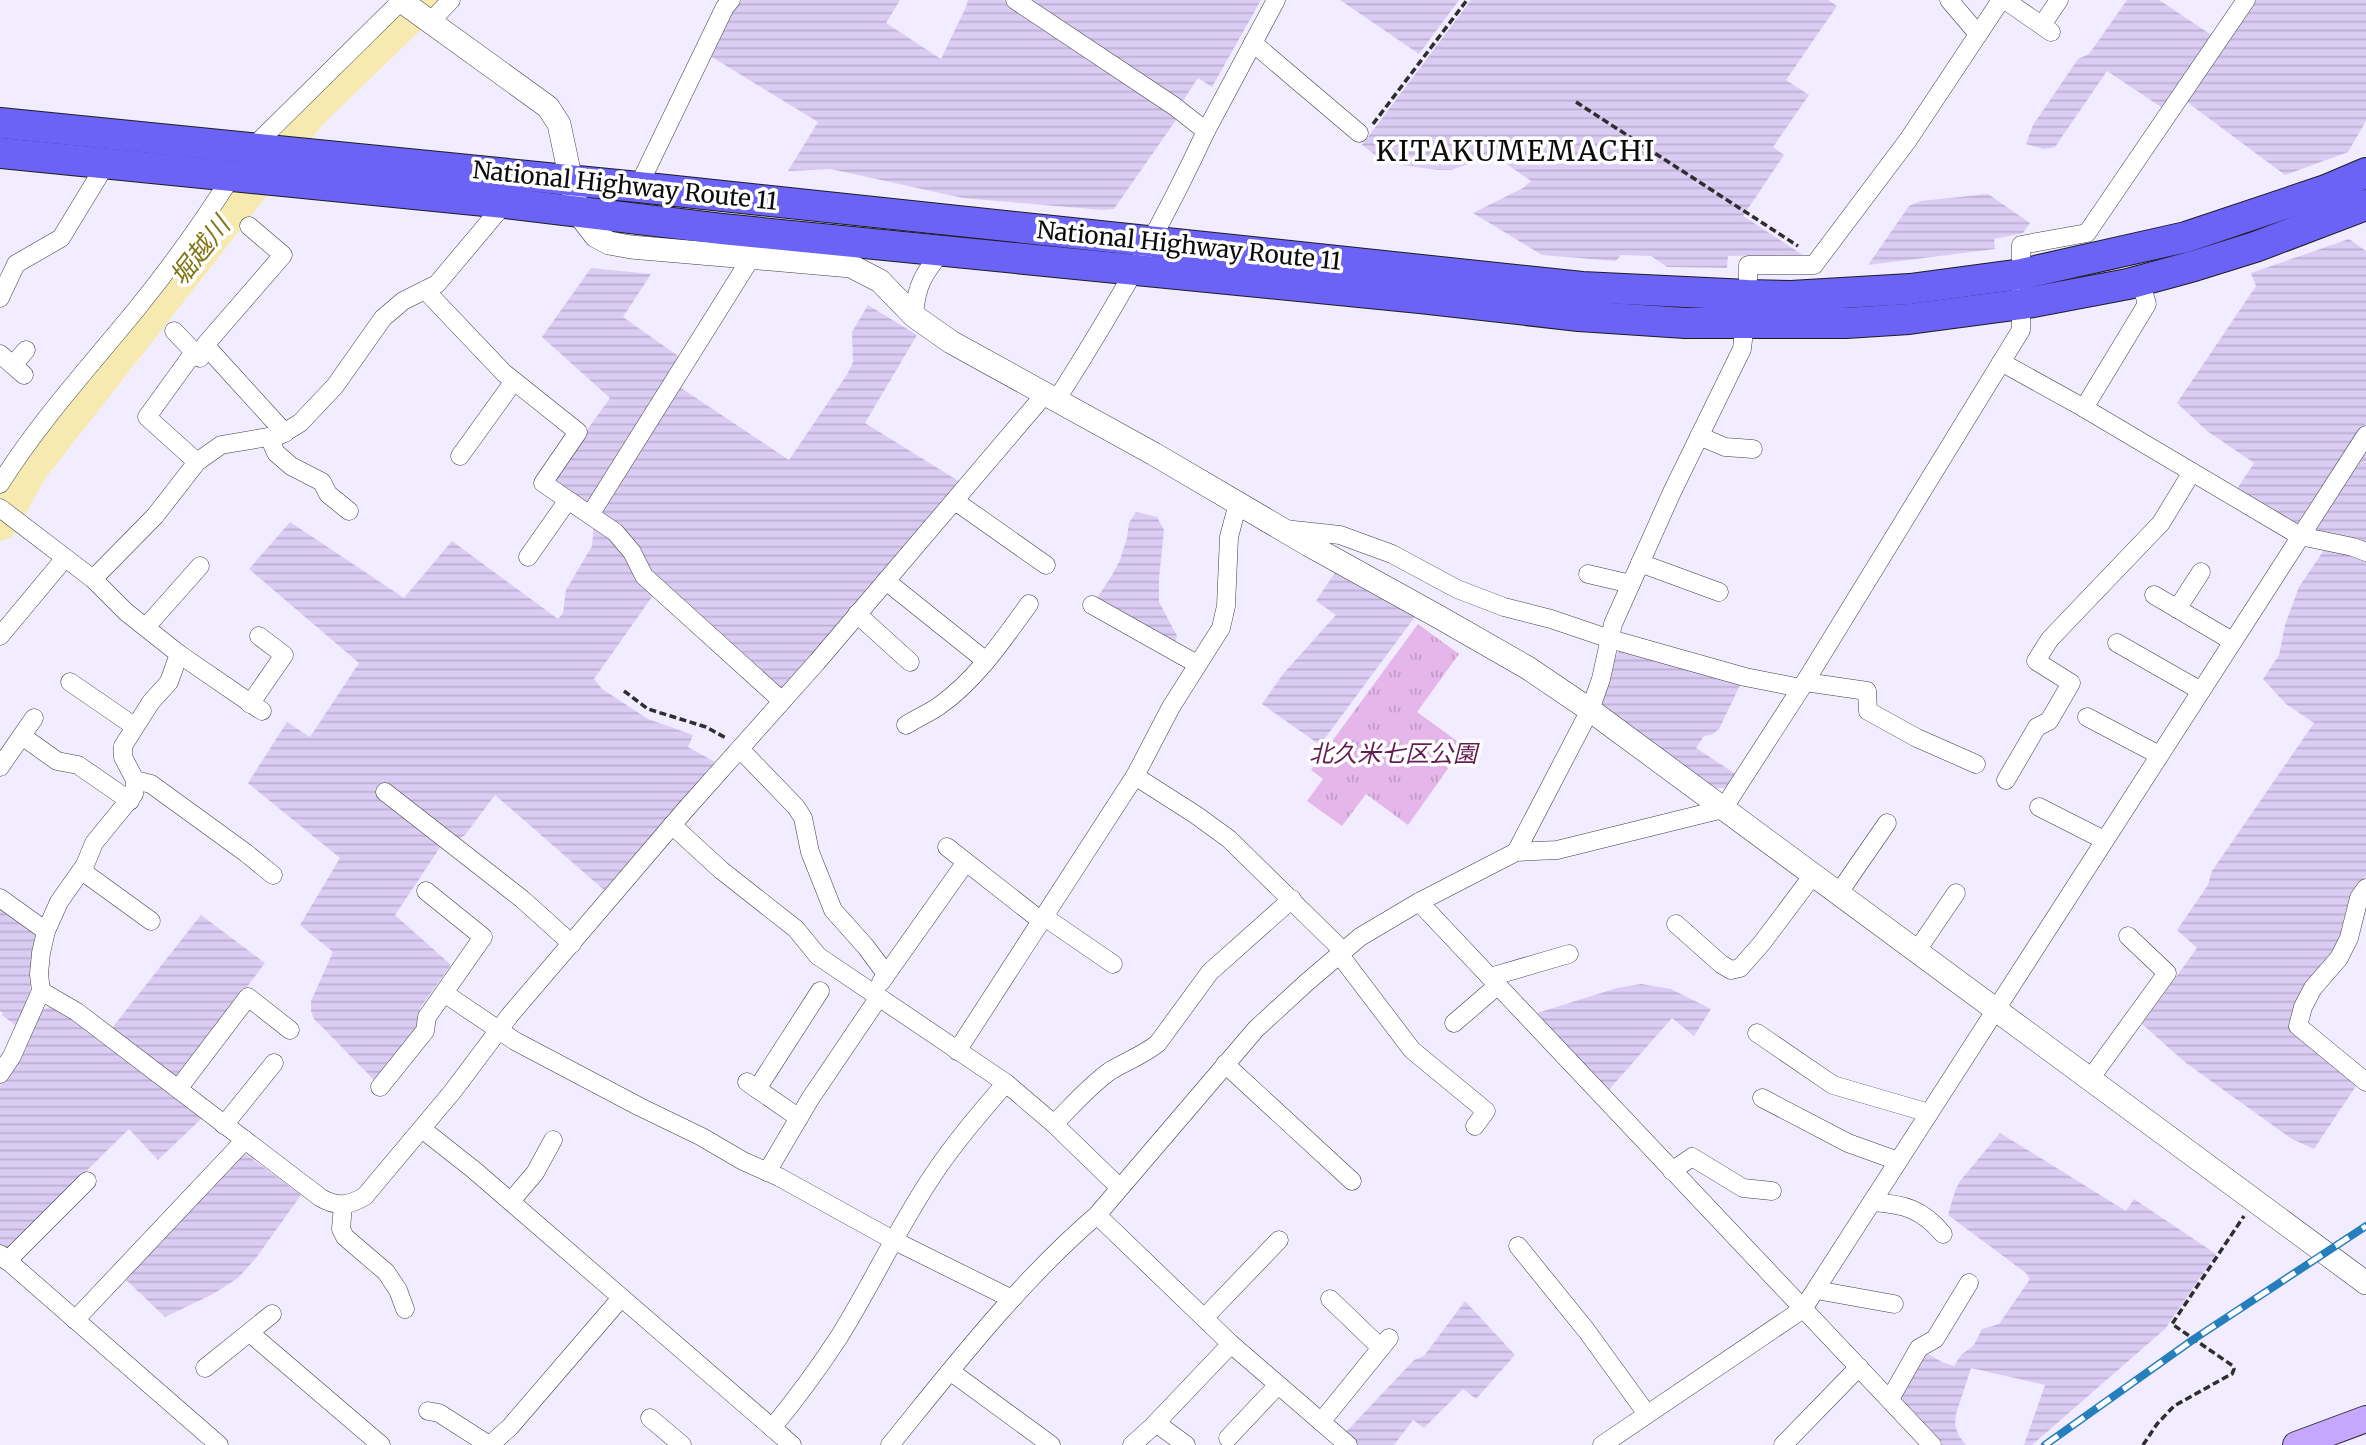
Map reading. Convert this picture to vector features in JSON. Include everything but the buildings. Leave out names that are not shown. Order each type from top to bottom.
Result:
[{"type":"highway","name":"National Highway Route 11","points":[[0,123],[1582,286],[1846,323],[1909,320],[2022,304],[2140,281],[2255,247],[2366,205]]},
{"type":"highway","name":"National Highway Route 11","points":[[0,153],[505,203],[722,229],[1579,316],[1685,323],[1791,296],[1910,289],[2022,274],[2186,237],[2326,190],[2366,173]]},
{"type":"main road","points":[[2296,1445],[2366,1419]]},
{"type":"street","points":[[257,149],[401,0],[548,107],[559,124],[578,213],[596,236],[609,243],[631,247],[851,267],[880,281],[914,316],[951,342],[1528,668],[1590,710],[2366,1283]]},
{"type":"street","points":[[430,22],[452,0]]},
{"type":"street","points":[[638,187],[725,7],[731,0]]},
{"type":"street","points":[[1015,0],[1174,106],[1206,131]]},
{"type":"street","points":[[41,991],[77,1012],[321,1198],[332,1204],[343,1205],[354,1203],[365,1196],[422,1129],[499,1030],[672,825],[955,500],[1051,397],[1104,324],[1135,270],[1276,0]]},
{"type":"street","points":[[1949,0],[1978,34]]},
{"type":"street","points":[[1516,852],[1590,710],[1601,679],[1613,624],[1742,349],[1748,265],[1814,265],[1908,140],[2003,0],[2046,29],[2059,0]]},
{"type":"street","points":[[890,1445],[1012,1299],[1068,1240],[1097,1215],[1225,1064],[1266,1020],[1360,937],[1419,902],[1516,852],[1556,850],[1723,808],[1803,685],[2021,330],[2021,246],[2087,233],[2246,0]]},
{"type":"street","points":[[1253,43],[1359,133]]},
{"type":"street","points":[[0,298],[16,264],[61,238],[106,164]]},
{"type":"street","points":[[0,484],[74,384],[136,310],[236,176]]},
{"type":"street","points":[[93,579],[155,516],[197,462],[221,445],[276,435],[300,423],[335,386],[383,318],[403,301],[437,284],[505,203]]},
{"type":"street","points":[[249,226],[283,255],[205,345],[276,435],[276,453],[291,466],[322,482],[328,494],[349,511]]},
{"type":"street","points":[[914,316],[915,294],[943,250]]},
{"type":"street","points":[[590,515],[751,258]]},
{"type":"street","points":[[2084,408],[2147,304],[2140,281]]},
{"type":"street","points":[[425,290],[460,329],[514,381],[578,432],[543,483],[615,532],[632,552],[644,576],[782,701]]},
{"type":"street","points":[[174,331],[207,366]]},
{"type":"street","points":[[12,365],[26,350]]},
{"type":"street","points":[[194,352],[147,416],[197,462]]},
{"type":"street","points":[[2001,362],[2300,536],[2366,552]]},
{"type":"street","points":[[460,456],[514,381]]},
{"type":"street","points":[[1608,1443],[1803,1309],[2366,435]]},
{"type":"street","points":[[1699,436],[1725,447],[1753,449]]},
{"type":"street","points":[[2006,780],[2037,727],[2049,721],[2071,683],[2036,661],[2050,639],[2161,523],[2192,472]]},
{"type":"street","points":[[528,557],[568,500]]},
{"type":"street","points":[[955,500],[1046,565]]},
{"type":"street","points":[[957,1051],[1135,776],[1171,706],[1221,628],[1226,606],[1229,537],[1238,503]]},
{"type":"street","points":[[7,513],[93,579],[126,612],[178,654],[256,707],[284,655],[258,636]]},
{"type":"street","points":[[1281,528],[1340,535],[1392,554],[1457,589],[1504,607],[1745,677],[1867,691],[1868,710],[1917,738],[1976,764]]},
{"type":"street","points":[[0,636],[65,558]]},
{"type":"street","points":[[1640,563],[1719,592]]},
{"type":"street","points":[[146,627],[200,566]]},
{"type":"street","points":[[2177,609],[2201,572]]},
{"type":"street","points":[[1588,573],[1631,584]]},
{"type":"street","points":[[886,581],[986,661]]},
{"type":"street","points":[[2154,596],[2232,641]]},
{"type":"street","points":[[906,724],[939,706],[986,661],[1029,604]]},
{"type":"street","points":[[1092,605],[1197,664]]},
{"type":"street","points":[[857,614],[910,662]]},
{"type":"street","points":[[2117,643],[2201,691]]},
{"type":"street","points":[[1,1071],[12,1056],[41,991],[39,974],[46,931],[60,902],[82,871],[94,843],[134,794],[135,780],[123,757],[123,746],[134,726],[169,681],[178,654]]},
{"type":"street","points":[[70,682],[134,726]]},
{"type":"street","points":[[2087,716],[2159,755]]},
{"type":"street","points":[[0,767],[34,718]]},
{"type":"street","points":[[22,736],[57,761],[78,765],[130,801]]},
{"type":"street","points":[[740,749],[796,807],[803,818],[810,852],[833,910],[886,974]]},
{"type":"street","points":[[1135,776],[1229,839],[1292,899],[1341,953],[1406,1056],[1486,1111],[1475,1126]]},
{"type":"street","points":[[135,780],[151,784],[273,875]]},
{"type":"street","points":[[385,792],[522,899],[572,944]]},
{"type":"street","points":[[2039,807],[2104,840]]},
{"type":"street","points":[[1838,894],[1887,822]]},
{"type":"street","points":[[672,825],[721,870],[796,929],[818,956],[1006,1083],[1054,1124],[1120,1188]]},
{"type":"street","points":[[947,847],[1042,918],[1113,964]]},
{"type":"street","points":[[767,1172],[876,995],[886,974],[966,862]]},
{"type":"street","points":[[82,871],[151,921]]},
{"type":"street","points":[[1676,925],[1721,964],[1731,970],[1740,968],[1813,875]]},
{"type":"street","points":[[2366,888],[2360,898],[2349,938],[2339,958],[2313,988],[2302,1007],[2298,1026],[2366,1082]]},
{"type":"street","points":[[380,1087],[425,1031],[427,1017],[483,937],[426,891]]},
{"type":"street","points":[[1916,952],[1956,893]]},
{"type":"street","points":[[0,898],[46,931]]},
{"type":"street","points":[[1054,1124],[1107,1073],[1149,1051],[1158,1043],[1210,972],[1292,899]]},
{"type":"street","points":[[1419,902],[1932,1445]]},
{"type":"street","points":[[2090,1080],[2167,973],[2128,936]]},
{"type":"street","points":[[1454,1023],[1493,981],[1569,954]]},
{"type":"street","points":[[799,1118],[752,1086],[820,991]]},
{"type":"street","points":[[444,993],[499,1030],[639,1107],[1012,1299]]},
{"type":"street","points":[[178,1090],[248,997],[290,1030]]},
{"type":"street","points":[[1758,1033],[1833,1085],[1929,1113]]},
{"type":"street","points":[[224,1125],[274,1063]]},
{"type":"street","points":[[1225,1064],[1352,1181]]},
{"type":"street","points":[[772,1428],[808,1384],[840,1335],[932,1176],[966,1128],[1006,1083]]},
{"type":"street","points":[[1762,1098],[1848,1143],[1898,1161]]},
{"type":"street","points":[[422,1129],[510,1201],[792,1445]]},
{"type":"street","points":[[75,1320],[245,1140]]},
{"type":"street","points":[[510,1201],[535,1173],[553,1140]]},
{"type":"street","points":[[1672,1171],[1692,1157],[1744,1188],[1772,1191]]},
{"type":"street","points":[[87,1181],[78,1203],[4,1258],[219,1445]]},
{"type":"street","points":[[1872,1202],[1896,1203],[1914,1209],[1931,1220],[1943,1234]]},
{"type":"street","points":[[343,1205],[341,1229],[345,1237],[386,1272],[398,1290],[405,1309]]},
{"type":"street","points":[[1097,1215],[1231,1344],[1348,1445]]},
{"type":"street","points":[[1204,1318],[1279,1240]]},
{"type":"street","points":[[1518,1246],[1586,1330],[1647,1414]]},
{"type":"street","points":[[1890,1399],[1919,1348],[1935,1339],[1969,1283]]},
{"type":"street","points":[[1815,1290],[1894,1304]]},
{"type":"street","points":[[428,1411],[439,1413],[489,1445],[516,1432],[621,1298]]},
{"type":"street","points":[[1321,1422],[1385,1343],[1330,1299]]},
{"type":"street","points":[[205,1368],[272,1314]]},
{"type":"street","points":[[250,1332],[381,1445]]},
{"type":"street","points":[[1132,1445],[1231,1344]]},
{"type":"street","points":[[1783,1445],[1859,1367]]},
{"type":"street","points":[[950,1371],[1051,1445]]},
{"type":"street","points":[[1228,1438],[1278,1385]]},
{"type":"street","points":[[650,1418],[682,1445]]},
{"type":"street","points":[[1156,1423],[1186,1445]]},
{"type":"path","points":[[1359,133],[1364,136],[1467,0]]},
{"type":"path","points":[[1576,103],[1818,260]]},
{"type":"path","points":[[624,691],[648,709],[719,732],[740,749]]},
{"type":"path","points":[[2143,1445],[2157,1424],[2174,1406],[2232,1374],[2233,1366],[2172,1324],[2255,1200]]},
{"type":"shaded area","points":[[742,0],[900,0],[886,23],[941,59],[968,0],[1003,0],[1178,117],[1114,209],[963,198],[831,169],[788,171],[818,122],[707,54],[730,12]]},
{"type":"shaded area","points":[[1032,0],[1261,0],[1212,87],[1198,78],[1182,102]]},
{"type":"shaded area","points":[[1340,0],[1459,0],[1419,54]]},
{"type":"shaded area","points":[[1471,0],[1828,0],[1837,6],[1786,80],[1809,95],[1773,147],[1784,155],[1743,216],[1803,255],[1728,256],[1727,268],[1667,267],[1651,256],[1621,255],[1616,261],[1542,255],[1473,213],[1523,188],[1531,181],[1498,158],[1482,159],[1451,170],[1438,170],[1386,163],[1362,145]]},
{"type":"shaded area","points":[[2127,0],[2159,0],[2213,36],[2164,109],[2107,71],[2055,147],[2044,149],[2026,144],[2033,125],[2078,59],[2089,54]]},
{"type":"shaded area","points":[[2256,0],[2366,0],[2366,121],[2348,152],[2285,175],[2187,102]]},
{"type":"shaded area","points":[[1988,194],[2030,223],[2023,233],[1994,239],[1995,249],[1868,265],[1909,206],[1921,201]]},
{"type":"shaded area","points":[[2349,239],[2366,251],[2366,423],[2297,529],[2235,492],[2254,463],[2207,431],[2177,403],[2256,286],[2251,273]]},
{"type":"shaded area","points":[[591,268],[651,274],[623,317],[681,358],[587,505],[551,480],[610,398],[542,337]]},
{"type":"shaded area","points":[[868,305],[917,335],[865,423],[960,482],[782,693],[647,573],[596,514],[678,386],[789,460],[848,373],[853,362],[852,332]]},
{"type":"shaded area","points":[[2366,451],[2366,546],[2315,531]]},
{"type":"shaded area","points":[[1136,512],[1157,517],[1164,530],[1159,602],[1177,636],[1174,646],[1095,601],[1120,560],[1129,523]]},
{"type":"shaded area","points":[[290,522],[404,598],[452,541],[558,619],[563,613],[566,590],[592,546],[594,524],[612,536],[654,594],[594,679],[602,689],[648,719],[693,735],[688,747],[715,762],[604,890],[495,795],[465,835],[457,840],[383,783],[375,789],[382,798],[443,843],[395,915],[451,965],[420,1008],[418,1029],[376,1082],[314,1019],[311,1011],[311,1001],[333,952],[300,925],[340,858],[248,783],[287,722],[310,737],[359,663],[249,569]]},
{"type":"shaded area","points":[[2326,547],[2366,555],[2366,876],[2354,893],[2343,934],[2334,953],[2300,993],[2288,1025],[2358,1083],[2314,1149],[2292,1139],[2186,1063],[2142,1024],[2197,948],[2177,930],[2208,885],[2212,871],[2314,723],[2286,704],[2263,679],[2279,655],[2285,625],[2299,587]]},
{"type":"shaded area","points":[[1338,568],[1417,614],[1320,745],[1262,704],[1283,674],[1336,615],[1316,601]]},
{"type":"shaded area","points":[[1623,648],[1741,683],[1719,729],[1704,736],[1696,748],[1737,775],[1726,788],[1713,788],[1597,704],[1608,685],[1615,656]]},
{"type":"shaded area","points":[[0,903],[36,935],[29,1001],[18,1025],[0,1011]]},
{"type":"shaded area","points":[[201,915],[265,963],[178,1078],[112,1028]]},
{"type":"shaded area","points":[[1641,984],[1671,989],[1711,1009],[1694,1036],[1672,1018],[1607,1092],[1534,1014],[1617,988]]},
{"type":"shaded area","points":[[50,1007],[57,1008],[203,1117],[158,1160],[129,1129],[6,1250],[0,1246],[0,1086],[26,1048],[36,1016]]},
{"type":"shaded area","points":[[2000,1133],[2126,1211],[2134,1199],[2216,1254],[2165,1329],[2032,1445],[2024,1445],[2045,1385],[1971,1368],[1955,1425],[1966,1445],[1941,1445],[1897,1394],[1923,1351],[1954,1366],[1961,1355],[1974,1345],[1982,1329],[1999,1324],[2030,1279],[2026,1273],[1948,1215],[1960,1181]]},
{"type":"shaded area","points":[[244,1153],[301,1195],[256,1258],[238,1278],[213,1294],[165,1317],[124,1278]]},
{"type":"shaded area","points":[[1465,1301],[1515,1355],[1476,1399],[1463,1389],[1424,1428],[1413,1420],[1394,1445],[1358,1445],[1345,1433],[1414,1360],[1424,1356]]},
{"type":"green space","name":"北久米七区公園","points":[[1418,624],[1459,654],[1417,712],[1464,746],[1408,825],[1366,794],[1342,826],[1307,801],[1323,779],[1311,770]]},
{"type":"waterway","name":"堀越川","points":[[0,522],[29,469],[308,113],[425,0]]},
{"type":"railway","points":[[2045,1445],[2194,1339],[2366,1226]]},
{"type":"district","name":"KITAKUMEMACHI","points":[[1516,151]]}]
